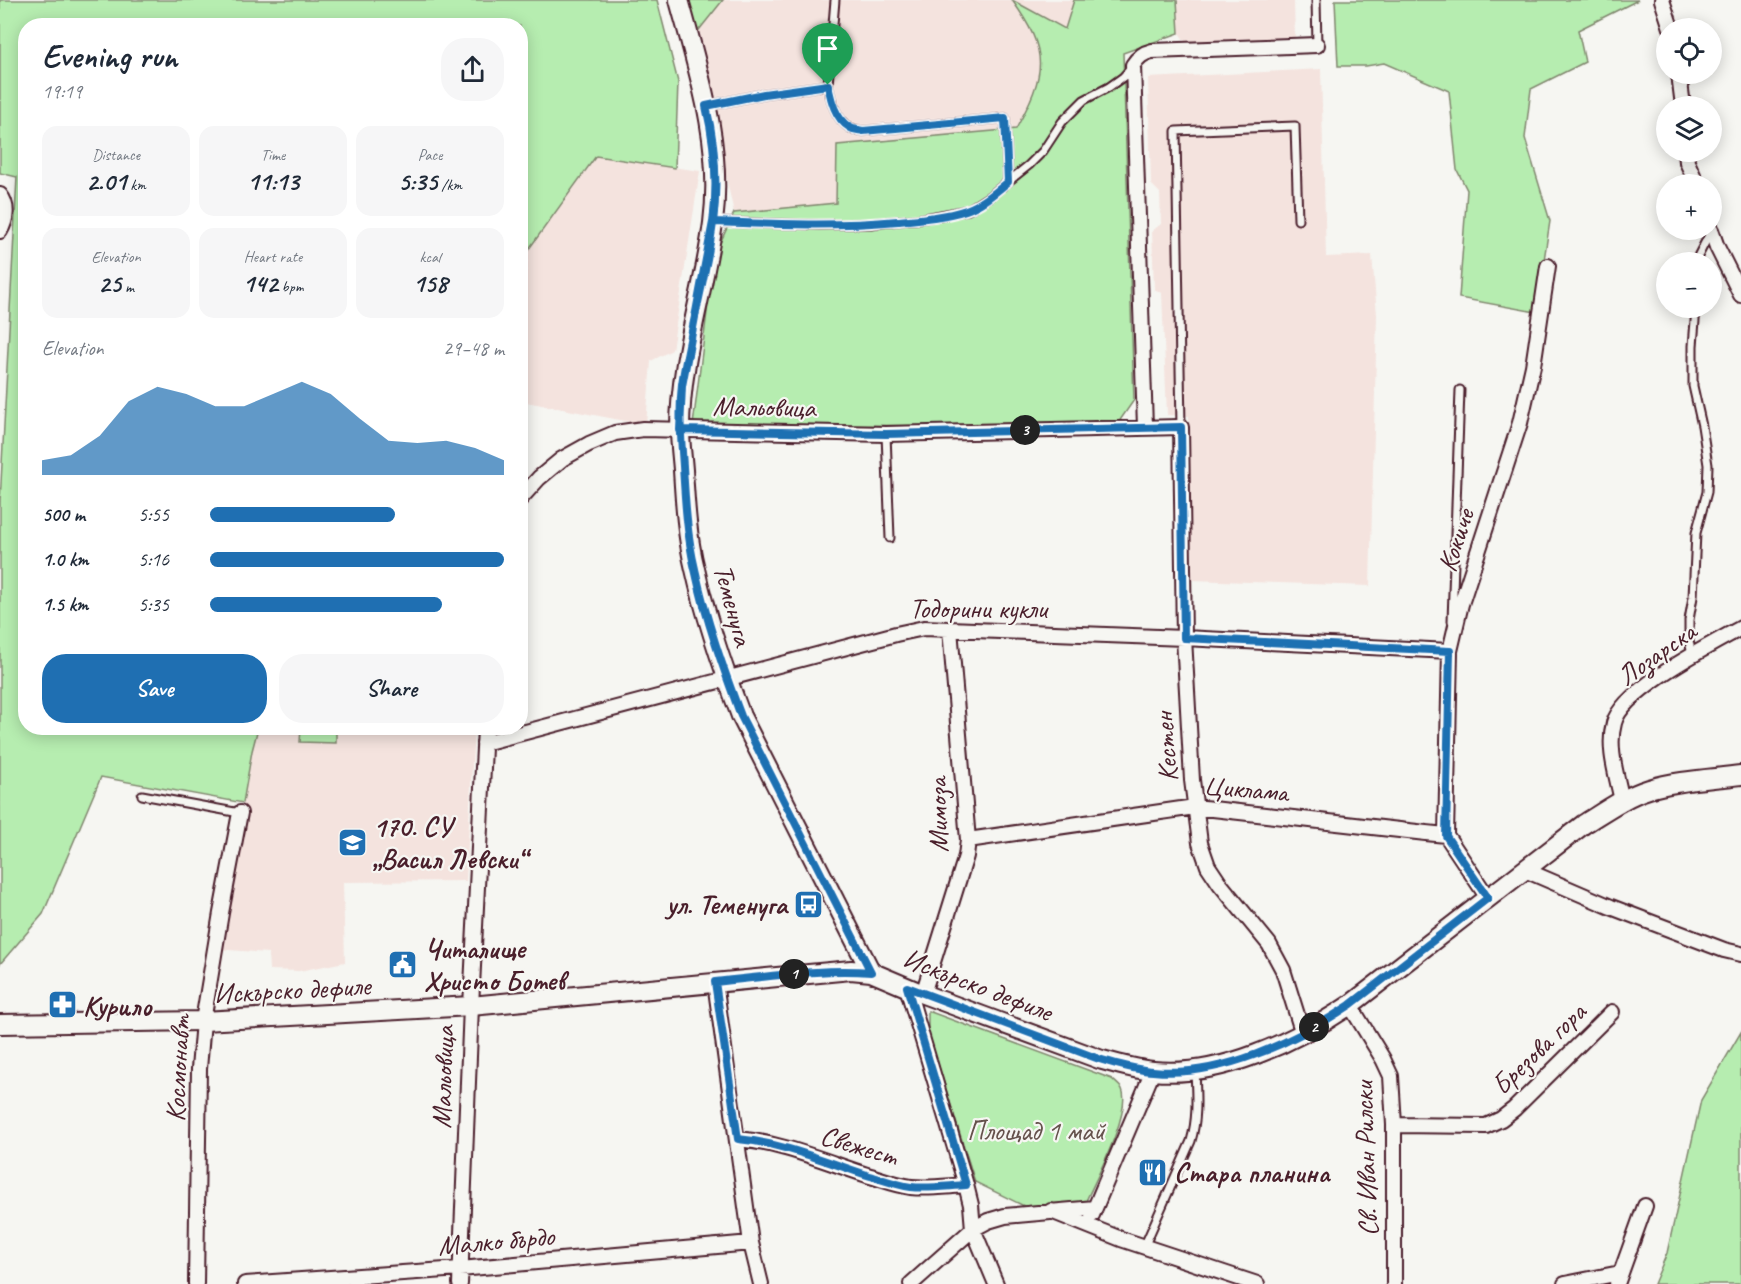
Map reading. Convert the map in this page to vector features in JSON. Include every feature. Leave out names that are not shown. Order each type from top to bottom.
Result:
[{"type":"main road","name":"Теменуга","points":[[679,0],[713,135],[716,179],[713,222],[682,386],[680,430],[685,503],[694,568],[711,631],[741,716],[871,972]]},
{"type":"main road","name":"Искърско дефиле","points":[[0,1024],[203,1021],[471,1006],[851,970],[871,972],[915,991],[1099,1059],[1153,1071],[1195,1070],[1247,1057],[1303,1034],[1350,1005],[1584,824],[1622,801],[1648,789],[1675,783],[1741,775]]},
{"type":"street","points":[[1662,0],[1668,18]]},
{"type":"street","points":[[1145,427],[1133,65],[1144,53],[1152,51],[1317,45]]},
{"type":"street","points":[[0,195],[4,200],[6,213],[0,231]]},
{"type":"street","points":[[1715,240],[1741,295]]},
{"type":"street","name":"Кокиче","points":[[1446,836],[1450,651],[1461,604],[1520,423],[1533,366],[1548,266]]},
{"type":"street","name":"Мальовица","points":[[528,490],[538,478],[562,459],[589,444],[615,433],[643,429],[886,434],[1181,427]]},
{"type":"street","name":"Кестен","points":[[1181,427],[1184,638],[1195,807],[1200,843],[1208,866],[1220,884],[1269,944],[1283,970],[1303,1034]]},
{"type":"street","name":"Тодорини кукли","points":[[528,731],[924,628],[1450,651]]},
{"type":"street","name":"Лозарска","points":[[1622,801],[1612,750],[1614,721],[1620,710],[1634,695],[1692,656],[1741,628]]},
{"type":"street","name":"Мимоза","points":[[915,991],[966,856],[968,840],[950,629]]},
{"type":"street","name":"Мальовица","points":[[460,1284],[485,735]]},
{"type":"street","name":"Тодорини кукли","points":[[484,743],[514,735]]},
{"type":"street","name":"Циклама","points":[[968,840],[1195,807],[1446,836]]},
{"type":"street","name":"Космонавт","points":[[196,1284],[199,1069],[203,1021],[220,913],[240,813]]},
{"type":"street","points":[[1446,836],[1488,898]]},
{"type":"street","points":[[1525,870],[1611,907],[1724,950],[1741,954]]},
{"type":"street","points":[[715,982],[751,1243],[761,1284]]},
{"type":"street","points":[[915,991],[971,1205],[973,1229],[996,1284]]},
{"type":"street","name":"Св. Иван Рилски","points":[[1350,1005],[1383,1059],[1391,1077],[1394,1125],[1394,1284]]},
{"type":"street","name":"Брезова гора","points":[[1394,1125],[1486,1126],[1501,1119],[1514,1109],[1612,1012]]},
{"type":"street","points":[[1088,1225],[1153,1071]]},
{"type":"street","name":"Свежест","points":[[738,1139],[760,1141],[911,1187],[966,1185]]},
{"type":"street","points":[[1565,1284],[1619,1279],[1645,1206]]},
{"type":"street","points":[[911,1284],[973,1229],[988,1221],[1005,1216],[1095,1208]]},
{"type":"street","points":[[1051,1211],[1144,1247],[1257,1284]]},
{"type":"street","name":"Малко бърдо","points":[[245,1284],[460,1269],[751,1243]]},
{"type":"lane","points":[[835,0],[828,85],[831,103],[850,128],[863,131],[1005,118],[1008,182]]},
{"type":"lane","points":[[1316,0],[1317,45]]},
{"type":"lane","points":[[713,222],[871,224],[920,219],[968,210],[1029,165],[1043,151],[1062,122],[1084,100],[1109,87],[1133,65]]},
{"type":"lane","points":[[706,106],[764,94],[828,85]]},
{"type":"lane","points":[[1181,427],[1176,131],[1295,126],[1298,220]]},
{"type":"lane","points":[[1692,656],[1689,620],[1693,597],[1696,533],[1707,492],[1708,465],[1693,386],[1695,318]]},
{"type":"lane","points":[[1450,651],[1460,390]]},
{"type":"lane","points":[[886,434],[890,538]]},
{"type":"lane","name":"Космонавт","points":[[141,795],[240,813]]},
{"type":"lane","points":[[1144,1247],[1193,1133],[1197,1109],[1195,1070]]},
{"type":"shaded area","points":[[723,0],[1074,0],[1065,30],[1013,1],[1027,21],[1037,44],[1041,68],[1032,99],[1016,129],[838,145],[837,203],[734,213],[695,35]]},
{"type":"shaded area","points":[[1177,0],[1294,0],[1295,42],[1190,48],[1179,33]]},
{"type":"shaded area","points":[[1321,69],[1326,257],[1372,255],[1377,315],[1370,586],[1191,580],[1189,416],[1167,415],[1162,293],[1154,289],[1152,231],[1161,224],[1160,193],[1151,184],[1148,78]]},
{"type":"shaded area","points":[[596,156],[700,171],[672,350],[651,361],[646,425],[528,402],[529,248]]},
{"type":"shaded area","name":"170. СУ „Васил Левски“","points":[[256,735],[474,735],[466,881],[343,882],[345,962],[299,971],[269,970],[268,953],[215,949]]},
{"type":"green space","points":[[0,0],[657,0],[678,82],[675,168],[596,156],[528,250],[528,18],[18,18],[18,735],[256,735],[243,803],[101,777],[43,914],[0,964],[0,502],[17,177],[0,173]]},
{"type":"green space","points":[[687,0],[723,0],[695,35]]},
{"type":"green space","points":[[1012,0],[1065,29],[1074,0],[1177,0],[1179,33],[1123,53],[1134,400],[1116,426],[693,425],[714,256],[734,213],[836,203],[837,145],[1016,129],[1033,93],[1040,63],[1033,35]]},
{"type":"green space","points":[[1335,0],[1638,0],[1578,30],[1585,62],[1531,89],[1525,138],[1550,221],[1536,312],[1459,298],[1467,190],[1457,170],[1449,91],[1384,63],[1366,66],[1338,66]]},
{"type":"green space","points":[[300,735],[336,735],[336,743],[300,742]]},
{"type":"green space","name":"Площад 1 май","points":[[928,1011],[1112,1079],[1122,1089],[1124,1099],[1118,1128],[1086,1201],[1026,1207],[975,1182],[928,1032]]},
{"type":"green space","points":[[1741,1032],[1741,1284],[1654,1284],[1667,1253],[1701,1100]]},
{"type":"place","name":"170. СУ „Васил Левски“","points":[[352,842]]},
{"type":"place","name":"ул. Теменуга","points":[[808,904]]},
{"type":"place","name":"Читалище Христо Ботев","points":[[403,964]]},
{"type":"place","name":"Курило","points":[[62,1005]]},
{"type":"place","name":"Стара планина","points":[[1153,1172]]},
{"type":"route","points":[[828,85],[764,94],[706,106],[713,135],[716,179],[713,222],[690,341],[682,386],[680,430],[685,503],[694,568],[727,679],[741,716],[871,972],[829,971],[715,982],[738,1139],[760,1141],[911,1187],[966,1185],[907,987],[1099,1059],[1153,1071],[1195,1070],[1247,1057],[1303,1034],[1327,1021],[1488,898],[1446,836],[1450,651],[1184,638],[1181,427],[886,434],[680,430],[682,386],[713,222],[819,225],[871,224],[920,219],[968,210],[1008,182],[1005,118],[863,131],[850,128],[841,118],[831,103],[828,85]]}]
